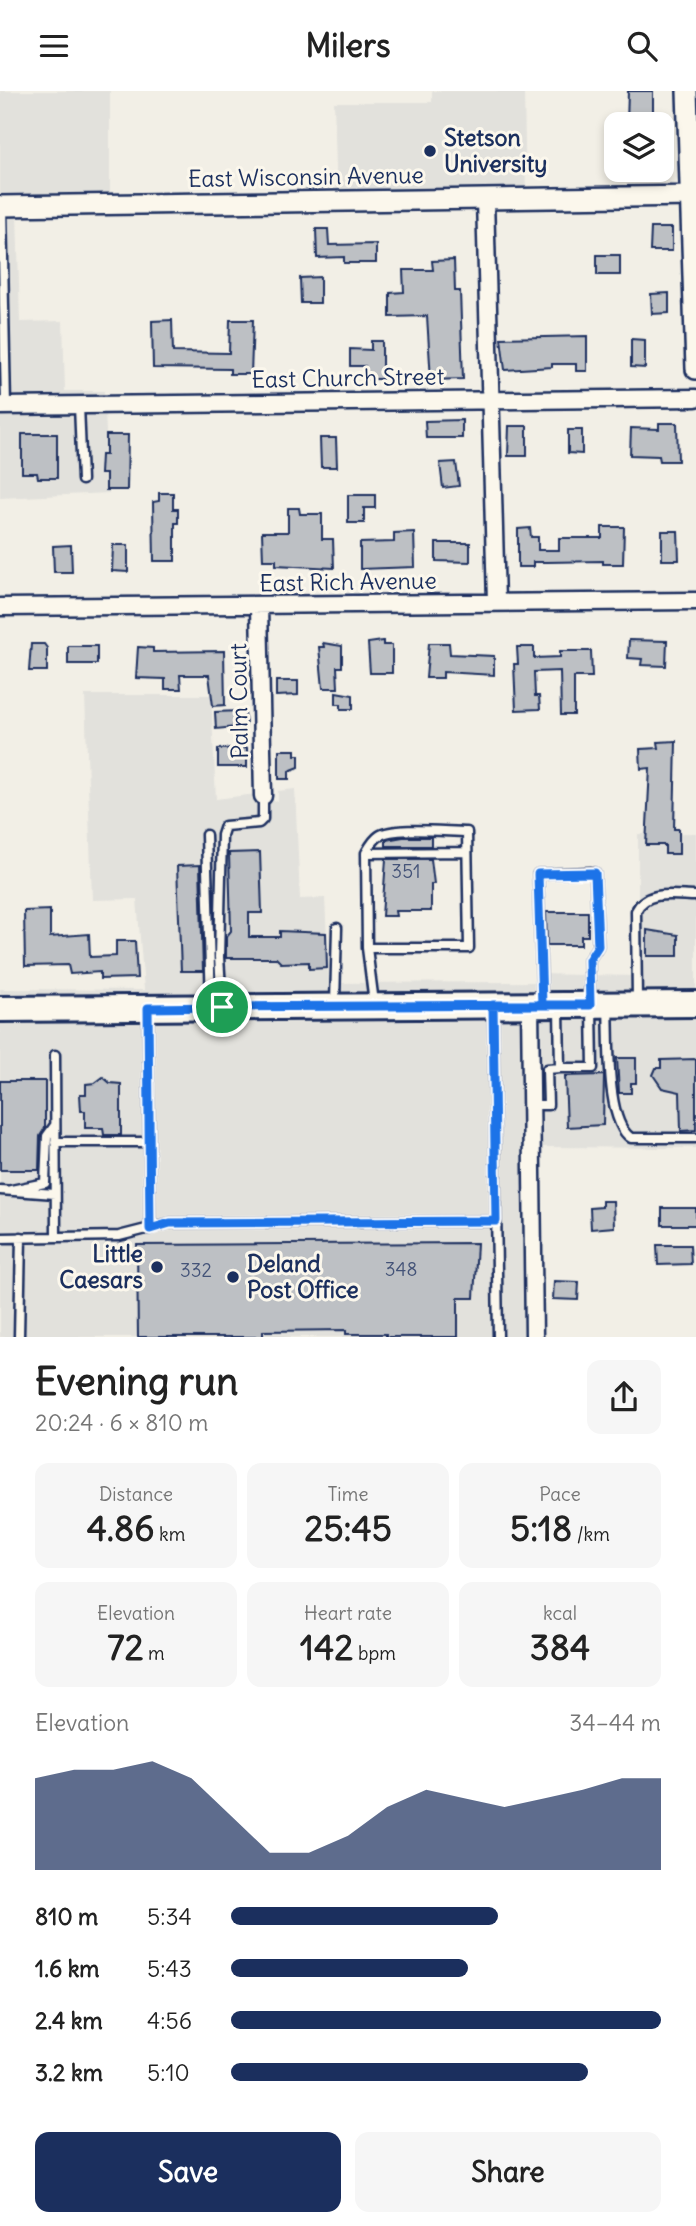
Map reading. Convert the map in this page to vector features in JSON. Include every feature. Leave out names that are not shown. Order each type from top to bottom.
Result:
[{"type":"main road","points":[[0,1009],[696,1004]]},
{"type":"street","points":[[687,91],[693,196],[696,369]]},
{"type":"street","name":"East Wisconsin Avenue","points":[[1,207],[693,196]]},
{"type":"street","points":[[485,199],[496,602]]},
{"type":"street","name":"East Church Street","points":[[3,406],[696,398]]},
{"type":"street","name":"East Rich Avenue","points":[[0,607],[696,601]]},
{"type":"street","name":"Palm Court","points":[[259,606],[263,796]]},
{"type":"street","points":[[534,1337],[531,1105],[544,1005]]},
{"type":"lane","points":[[1,207],[3,406]]},
{"type":"lane","points":[[79,405],[82,480]]},
{"type":"lane","points":[[216,1007],[222,835],[225,826],[259,823],[263,819],[263,796]]},
{"type":"lane","points":[[367,948],[469,948],[467,832],[381,834],[366,853],[367,948],[374,1006]]},
{"type":"lane","points":[[205,835],[216,1007]]},
{"type":"lane","points":[[366,853],[467,852]]},
{"type":"lane","points":[[560,1068],[544,1005],[538,874],[591,872],[595,873],[598,946],[589,960],[597,1005],[611,1049],[615,1110],[625,1134],[631,1138],[696,1138]]},
{"type":"lane","points":[[637,1004],[636,911],[639,905],[653,896],[696,896]]},
{"type":"lane","points":[[334,1006],[337,928]]},
{"type":"lane","points":[[493,1005],[498,1337]]},
{"type":"lane","points":[[531,1105],[548,1105],[547,1069],[593,1068],[597,1005]]},
{"type":"lane","points":[[148,1008],[150,1229]]},
{"type":"lane","points":[[54,1055],[56,1237]]},
{"type":"lane","points":[[10,1190],[45,1183],[47,1136],[55,1125]]},
{"type":"lane","points":[[55,1142],[148,1142]]},
{"type":"lane","points":[[0,1190],[55,1194]]},
{"type":"lane","points":[[0,1237],[119,1236],[170,1223],[496,1221]]},
{"type":"lane","points":[[19,1337],[21,1237]]},
{"type":"shaded area","points":[[0,91],[110,91],[110,205],[0,206]]},
{"type":"shaded area","name":"Stetson University","points":[[432,91],[524,91],[526,199],[337,201],[334,102],[432,102]]},
{"type":"shaded area","points":[[0,212],[17,212],[20,322],[63,321],[65,391],[104,391],[104,397],[0,399]]},
{"type":"shaded area","points":[[105,412],[109,493],[0,498],[0,414]]},
{"type":"shaded area","points":[[85,695],[211,695],[216,799],[264,793],[265,801],[278,801],[278,791],[295,789],[300,899],[325,898],[329,983],[535,982],[536,974],[638,976],[638,834],[696,833],[696,996],[0,1001],[0,989],[144,990],[137,899],[92,900]]},
{"type":"shaded area","points":[[696,1011],[696,1148],[539,1147],[537,1013]]},
{"type":"shaded area","points":[[524,1013],[527,1337],[0,1337],[0,1016]]},
{"type":"building","points":[[628,91],[653,91],[653,112],[627,112]]},
{"type":"building","points":[[651,228],[672,228],[672,251],[650,251]]},
{"type":"building","points":[[316,229],[328,229],[329,245],[376,244],[376,263],[344,263],[344,257],[317,258]]},
{"type":"building","points":[[597,255],[620,255],[620,275],[597,275]]},
{"type":"building","points":[[454,260],[455,291],[460,291],[463,379],[431,380],[427,316],[390,317],[390,293],[404,292],[403,270],[433,270],[432,261]]},
{"type":"building","points":[[320,277],[320,303],[301,303],[300,278]]},
{"type":"building","points":[[669,293],[669,313],[652,314],[651,294]]},
{"type":"building","points":[[172,320],[173,352],[229,353],[230,320],[253,320],[251,374],[230,374],[230,369],[153,368],[152,321]]},
{"type":"building","points":[[587,336],[587,371],[576,371],[576,364],[505,370],[501,338]]},
{"type":"building","points":[[631,339],[645,340],[645,368],[631,367]]},
{"type":"building","points":[[371,341],[382,341],[382,379],[365,379],[365,366],[350,366],[350,349],[371,350]]},
{"type":"building","points":[[462,420],[462,438],[426,438],[425,421]]},
{"type":"building","points":[[659,423],[677,423],[678,461],[660,461],[659,456],[630,455],[631,428],[659,429]]},
{"type":"building","points":[[509,426],[527,426],[527,456],[508,456]]},
{"type":"building","points":[[568,430],[582,430],[582,454],[568,453]]},
{"type":"building","points":[[22,434],[57,434],[57,478],[38,478],[37,473],[22,473]]},
{"type":"building","points":[[106,435],[128,435],[127,490],[106,490],[106,474],[100,474],[101,455],[106,455]]},
{"type":"building","points":[[320,438],[336,438],[337,467],[321,467]]},
{"type":"building","points":[[456,462],[459,486],[443,488],[440,463]]},
{"type":"building","points":[[159,493],[173,493],[173,509],[178,509],[178,523],[175,523],[175,561],[154,561],[153,502],[159,501]]},
{"type":"building","points":[[348,495],[375,495],[375,508],[364,508],[364,523],[348,523]]},
{"type":"building","points":[[288,508],[299,508],[300,514],[322,514],[322,539],[333,539],[334,568],[276,565],[276,560],[263,560],[262,532],[288,532]]},
{"type":"building","points":[[602,527],[624,527],[623,564],[603,564],[603,561],[533,562],[533,567],[518,567],[518,529],[530,528],[531,537],[538,537],[538,550],[559,550],[559,538],[602,538]]},
{"type":"building","points":[[662,531],[678,531],[679,560],[662,560]]},
{"type":"building","points":[[414,532],[415,567],[360,569],[360,543],[394,542],[394,533]]},
{"type":"building","points":[[436,543],[470,543],[470,562],[436,561]]},
{"type":"building","points":[[71,545],[72,572],[54,572],[53,546]]},
{"type":"building","points":[[113,545],[128,545],[128,572],[112,571]]},
{"type":"building","points":[[629,640],[667,641],[666,666],[641,665],[642,659],[628,658]]},
{"type":"building","points":[[383,641],[383,645],[392,645],[392,673],[370,673],[368,643]]},
{"type":"building","points":[[323,643],[342,646],[342,667],[337,667],[338,688],[323,688],[319,647],[324,647]]},
{"type":"building","points":[[429,643],[449,643],[450,654],[494,656],[494,675],[443,672],[443,678],[426,678]]},
{"type":"building","points":[[31,644],[44,644],[47,648],[47,671],[29,671]]},
{"type":"building","points":[[68,646],[97,646],[97,664],[68,664]]},
{"type":"building","points":[[138,647],[153,648],[153,652],[224,651],[225,705],[213,706],[209,675],[180,675],[181,689],[165,689],[165,679],[136,678]]},
{"type":"building","points":[[517,647],[534,647],[534,658],[560,657],[560,651],[591,651],[592,677],[574,677],[574,715],[561,715],[560,671],[534,672],[535,696],[539,696],[540,709],[516,710],[514,664],[518,664]]},
{"type":"building","points":[[276,681],[298,681],[298,695],[276,696]]},
{"type":"building","points":[[336,692],[353,695],[353,709],[341,709],[341,704],[336,704]]},
{"type":"building","points":[[215,712],[245,712],[246,726],[216,729]]},
{"type":"building","points":[[676,741],[674,829],[679,829],[679,854],[665,854],[665,845],[646,845],[650,768],[641,769],[640,749],[659,748],[658,742]]},
{"type":"building","points":[[247,748],[247,767],[218,767],[218,749]]},
{"type":"building","points":[[279,750],[295,750],[295,755],[299,755],[299,767],[289,771],[289,779],[279,779]]},
{"type":"building","points":[[431,837],[431,846],[386,846],[386,840]]},
{"type":"building","points":[[260,852],[262,913],[249,913],[249,937],[280,937],[280,931],[326,933],[327,968],[309,969],[309,962],[281,963],[276,958],[226,958],[226,937],[231,931],[229,853]]},
{"type":"building","points":[[386,859],[431,859],[434,884],[431,884],[431,911],[395,911],[396,916],[382,916]]},
{"type":"building","points":[[200,865],[203,971],[181,971],[177,866]]},
{"type":"building","points":[[50,910],[50,937],[89,934],[90,957],[116,956],[116,941],[135,941],[137,978],[100,979],[100,972],[70,974],[68,965],[25,966],[24,911]]},
{"type":"building","points":[[546,912],[588,912],[588,936],[581,936],[581,945],[547,945]]},
{"type":"building","points":[[647,930],[678,935],[678,956],[647,956]]},
{"type":"building","points":[[617,1058],[636,1058],[636,1083],[631,1083],[631,1093],[619,1093]]},
{"type":"building","points":[[696,1059],[696,1130],[681,1131],[680,1092],[662,1088],[653,1075],[656,1068],[661,1068],[661,1060]]},
{"type":"building","points":[[604,1075],[603,1125],[567,1127],[565,1076]]},
{"type":"building","points":[[103,1077],[110,1083],[121,1084],[121,1135],[104,1135],[103,1128],[85,1128],[85,1111],[81,1111],[80,1094],[86,1094],[86,1084],[95,1083]]},
{"type":"building","points":[[0,1081],[45,1081],[45,1128],[40,1136],[39,1170],[0,1170]]},
{"type":"building","points":[[602,1201],[613,1201],[614,1227],[591,1229],[590,1208],[602,1207]]},
{"type":"building","points":[[662,1208],[696,1208],[696,1225],[662,1225]]},
{"type":"building","points":[[477,1243],[474,1298],[458,1298],[458,1337],[386,1337],[386,1334],[346,1334],[346,1330],[263,1331],[263,1337],[138,1337],[137,1245]]},
{"type":"building","points":[[657,1245],[690,1245],[691,1264],[658,1265]]},
{"type":"building","points":[[554,1281],[579,1282],[578,1300],[553,1299]]},
{"type":"place","name":"Stetson University","points":[[430,151]]},
{"type":"place","name":"Little Caesars","points":[[157,1267]]},
{"type":"place","name":"Deland Post Office","points":[[233,1277]]},
{"type":"route","points":[[222,1007],[148,1008],[150,1229],[170,1223],[496,1221],[493,1005],[542,1005],[590,1005],[589,960],[598,946],[595,873],[538,874],[542,1005],[222,1007]]}]
